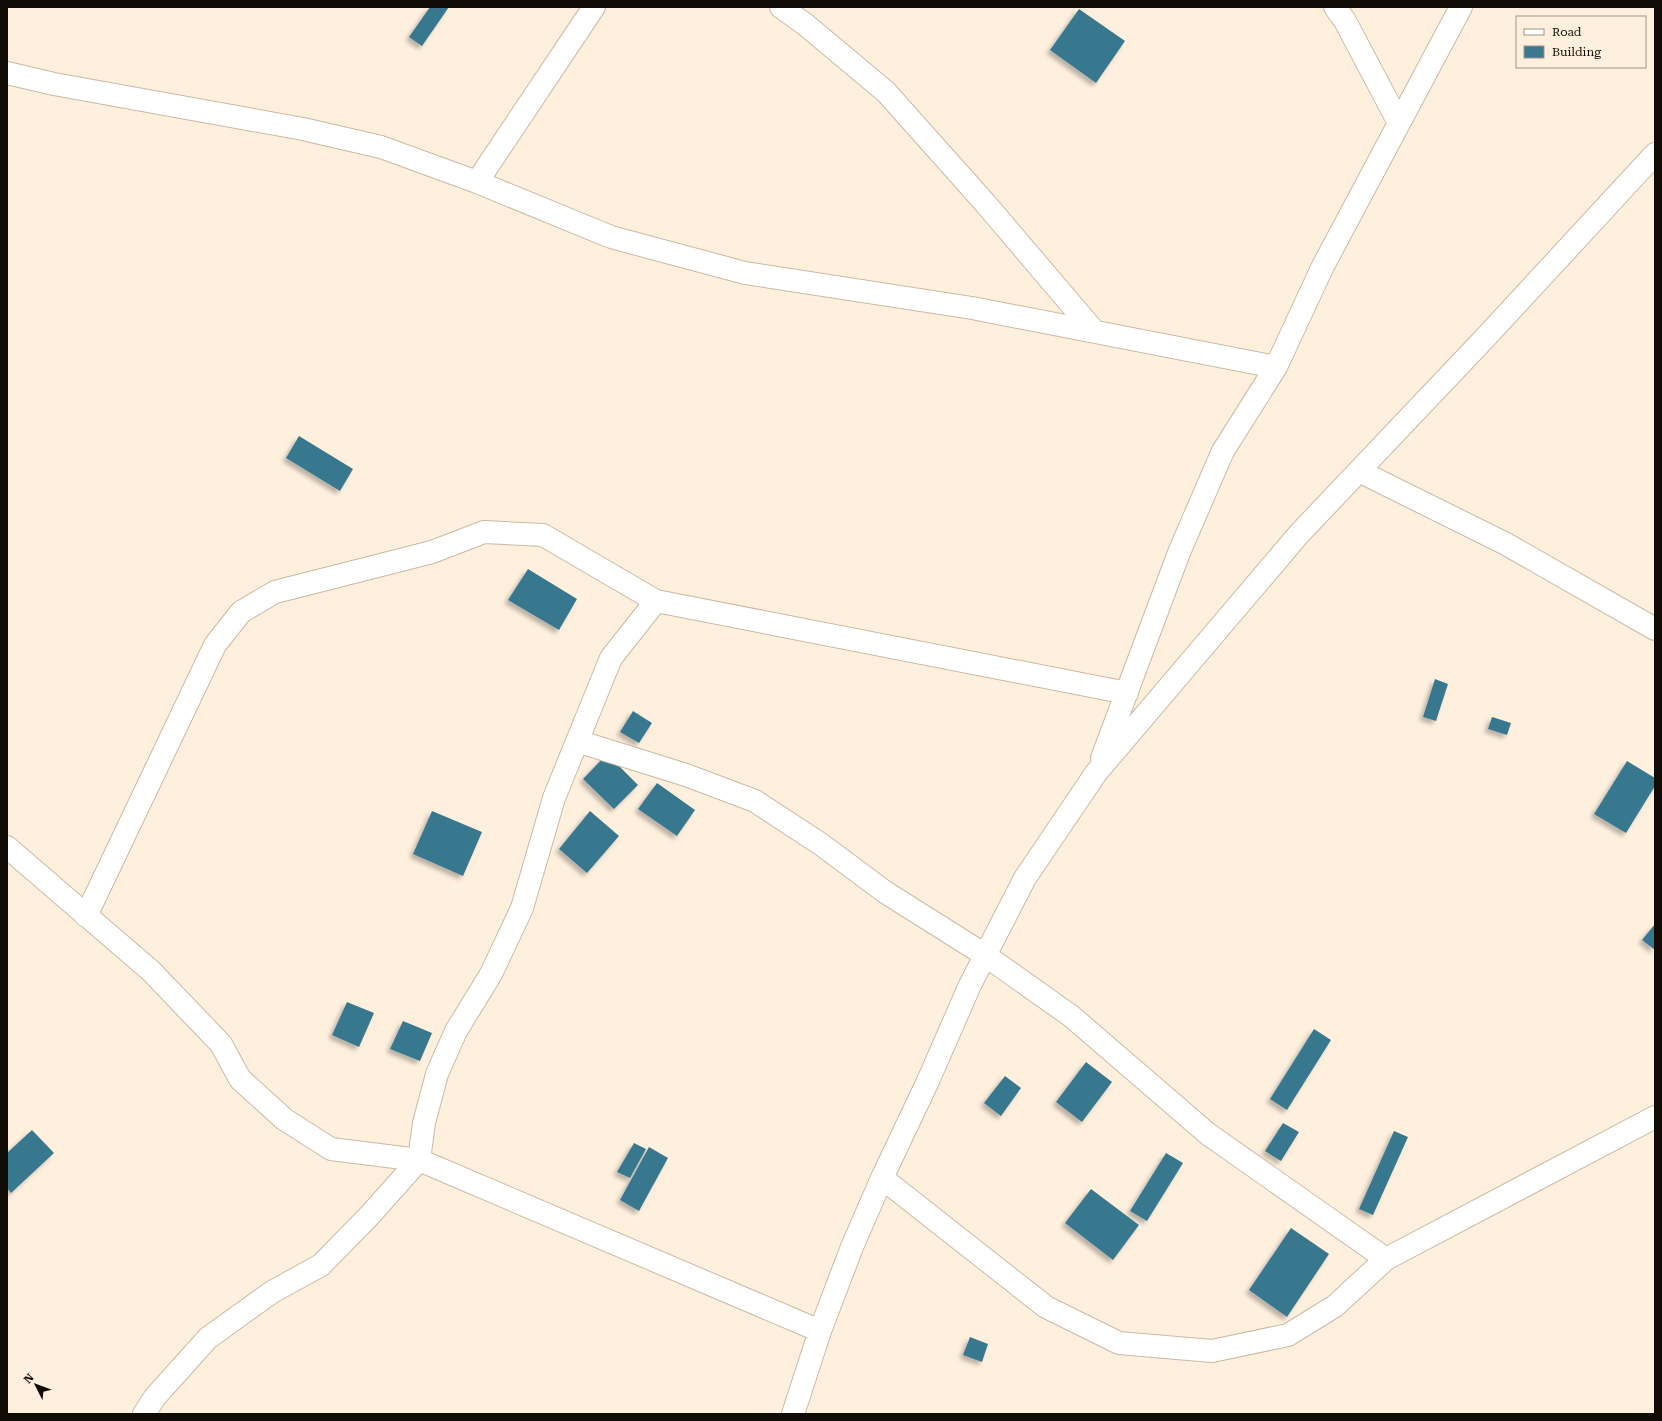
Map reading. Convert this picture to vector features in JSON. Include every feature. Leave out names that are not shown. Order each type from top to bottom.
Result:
[{"type":"street","points":[[478,182],[594,7]]},
{"type":"street","points":[[780,7],[806,25],[886,92],[990,210],[1092,330]]},
{"type":"street","points":[[1335,7],[1345,21],[1399,123]]},
{"type":"street","points":[[1096,773],[1180,550],[1223,451],[1276,367],[1323,266],[1461,7]]},
{"type":"street","points":[[7,73],[54,84],[310,131],[381,147],[478,182],[611,237],[745,272],[972,308],[1092,330],[1276,367]]},
{"type":"street","points":[[793,1414],[820,1330],[852,1247],[970,985],[1025,878],[1096,773],[1299,534],[1485,338],[1655,154]]},
{"type":"street","points":[[1359,471],[1506,544],[1655,628]]},
{"type":"street","points":[[86,916],[215,645],[241,612],[275,592],[432,552],[484,532],[543,535],[656,601],[1126,692]]},
{"type":"street","points":[[144,1414],[155,1398],[208,1338],[272,1292],[320,1264],[368,1216],[419,1160],[424,1123],[437,1074],[456,1031],[491,974],[522,908],[554,798],[611,658],[656,601]]},
{"type":"street","points":[[577,741],[686,775],[755,801],[822,845],[885,892],[985,955],[1071,1016],[1208,1134],[1386,1259]]},
{"type":"street","points":[[7,847],[150,971],[221,1044],[240,1079],[284,1119],[331,1149],[419,1160],[820,1330]]},
{"type":"street","points":[[882,1178],[1046,1307],[1119,1343],[1212,1351],[1288,1335],[1335,1306],[1386,1259],[1655,1117]]},
{"type":"building","points":[[430,7],[449,7],[422,46],[409,37]]},
{"type":"building","points":[[1079,9],[1125,41],[1096,83],[1050,50]]},
{"type":"building","points":[[299,436],[353,469],[340,491],[286,458]]},
{"type":"building","points":[[528,569],[577,599],[559,630],[508,600]]},
{"type":"building","points":[[1435,679],[1448,684],[1436,721],[1423,717]]},
{"type":"building","points":[[633,711],[652,723],[639,743],[620,732]]},
{"type":"building","points":[[1492,717],[1511,723],[1507,735],[1488,729]]},
{"type":"building","points":[[607,754],[638,785],[614,809],[583,779]]},
{"type":"building","points":[[1627,761],[1655,778],[1655,786],[1626,833],[1594,814]]},
{"type":"building","points":[[657,783],[695,810],[677,836],[638,809]]},
{"type":"building","points":[[432,811],[482,832],[463,876],[413,854]]},
{"type":"building","points":[[590,811],[619,836],[587,873],[559,849]]},
{"type":"building","points":[[1655,924],[1655,950],[1642,940]]},
{"type":"building","points":[[347,1002],[374,1013],[359,1047],[332,1035]]},
{"type":"building","points":[[403,1021],[432,1033],[420,1061],[390,1049]]},
{"type":"building","points":[[1314,1029],[1331,1040],[1287,1110],[1270,1099]]},
{"type":"building","points":[[1086,1062],[1112,1082],[1082,1122],[1056,1102]]},
{"type":"building","points":[[1005,1076],[1021,1088],[1001,1116],[984,1103]]},
{"type":"building","points":[[1283,1123],[1299,1132],[1281,1161],[1265,1151]]},
{"type":"building","points":[[32,1130],[54,1153],[11,1193],[7,1188],[7,1153]]},
{"type":"building","points":[[1394,1131],[1408,1137],[1373,1215],[1359,1209]]},
{"type":"building","points":[[634,1143],[646,1149],[630,1178],[617,1172]]},
{"type":"building","points":[[649,1147],[668,1158],[639,1211],[620,1200]]},
{"type":"building","points":[[1166,1153],[1183,1163],[1147,1221],[1130,1211]]},
{"type":"building","points":[[1091,1189],[1139,1225],[1113,1260],[1065,1223]]},
{"type":"building","points":[[1291,1228],[1329,1254],[1287,1317],[1249,1290]]},
{"type":"building","points":[[970,1337],[988,1344],[982,1362],[963,1355]]}]
